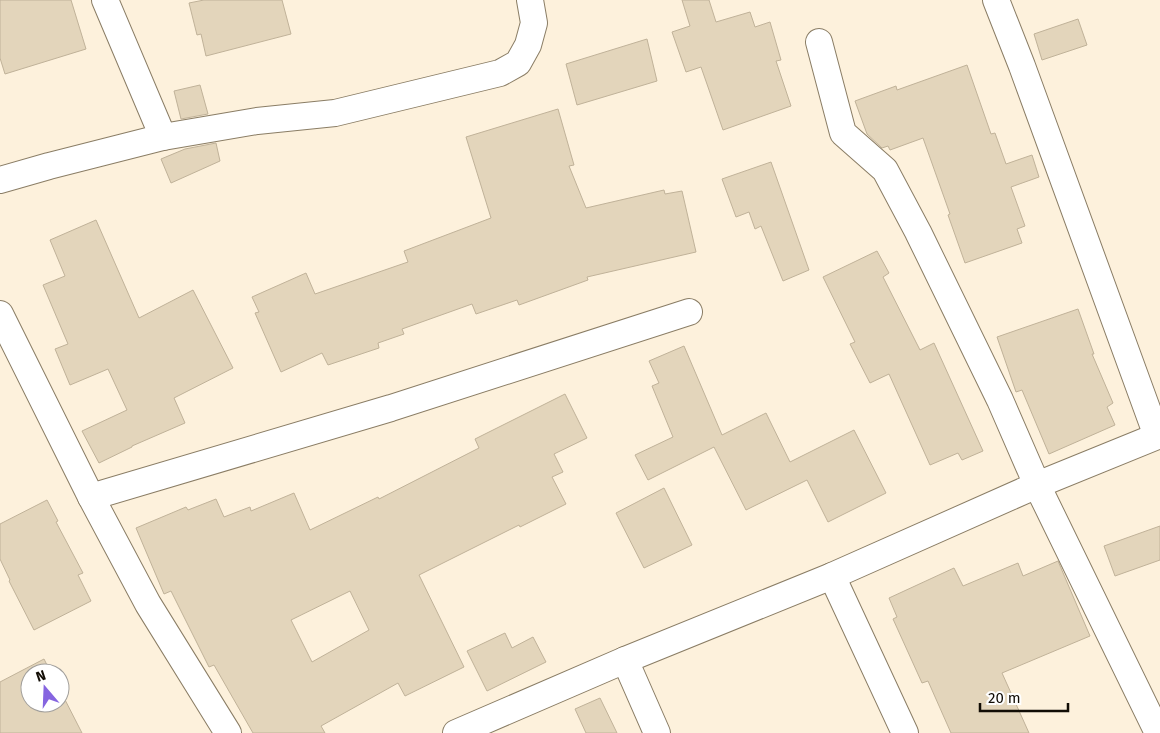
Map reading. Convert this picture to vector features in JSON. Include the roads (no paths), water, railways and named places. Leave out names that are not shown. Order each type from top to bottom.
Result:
[{"type":"street","points":[[105,0],[163,137]]},
{"type":"street","points":[[0,180],[163,137],[257,121],[335,112],[500,73],[518,63],[528,45],[534,23],[530,0]]},
{"type":"street","points":[[456,733],[625,660],[832,576],[1037,485],[1158,435],[996,0]]},
{"type":"street","points":[[819,42],[843,133],[885,170],[918,232],[1000,400],[1037,485],[1158,733]]},
{"type":"street","points":[[92,497],[391,408],[689,312]]},
{"type":"street","points":[[0,314],[148,604],[228,733]]},
{"type":"street","points":[[832,576],[904,733]]},
{"type":"street","points":[[625,660],[657,733]]}]
